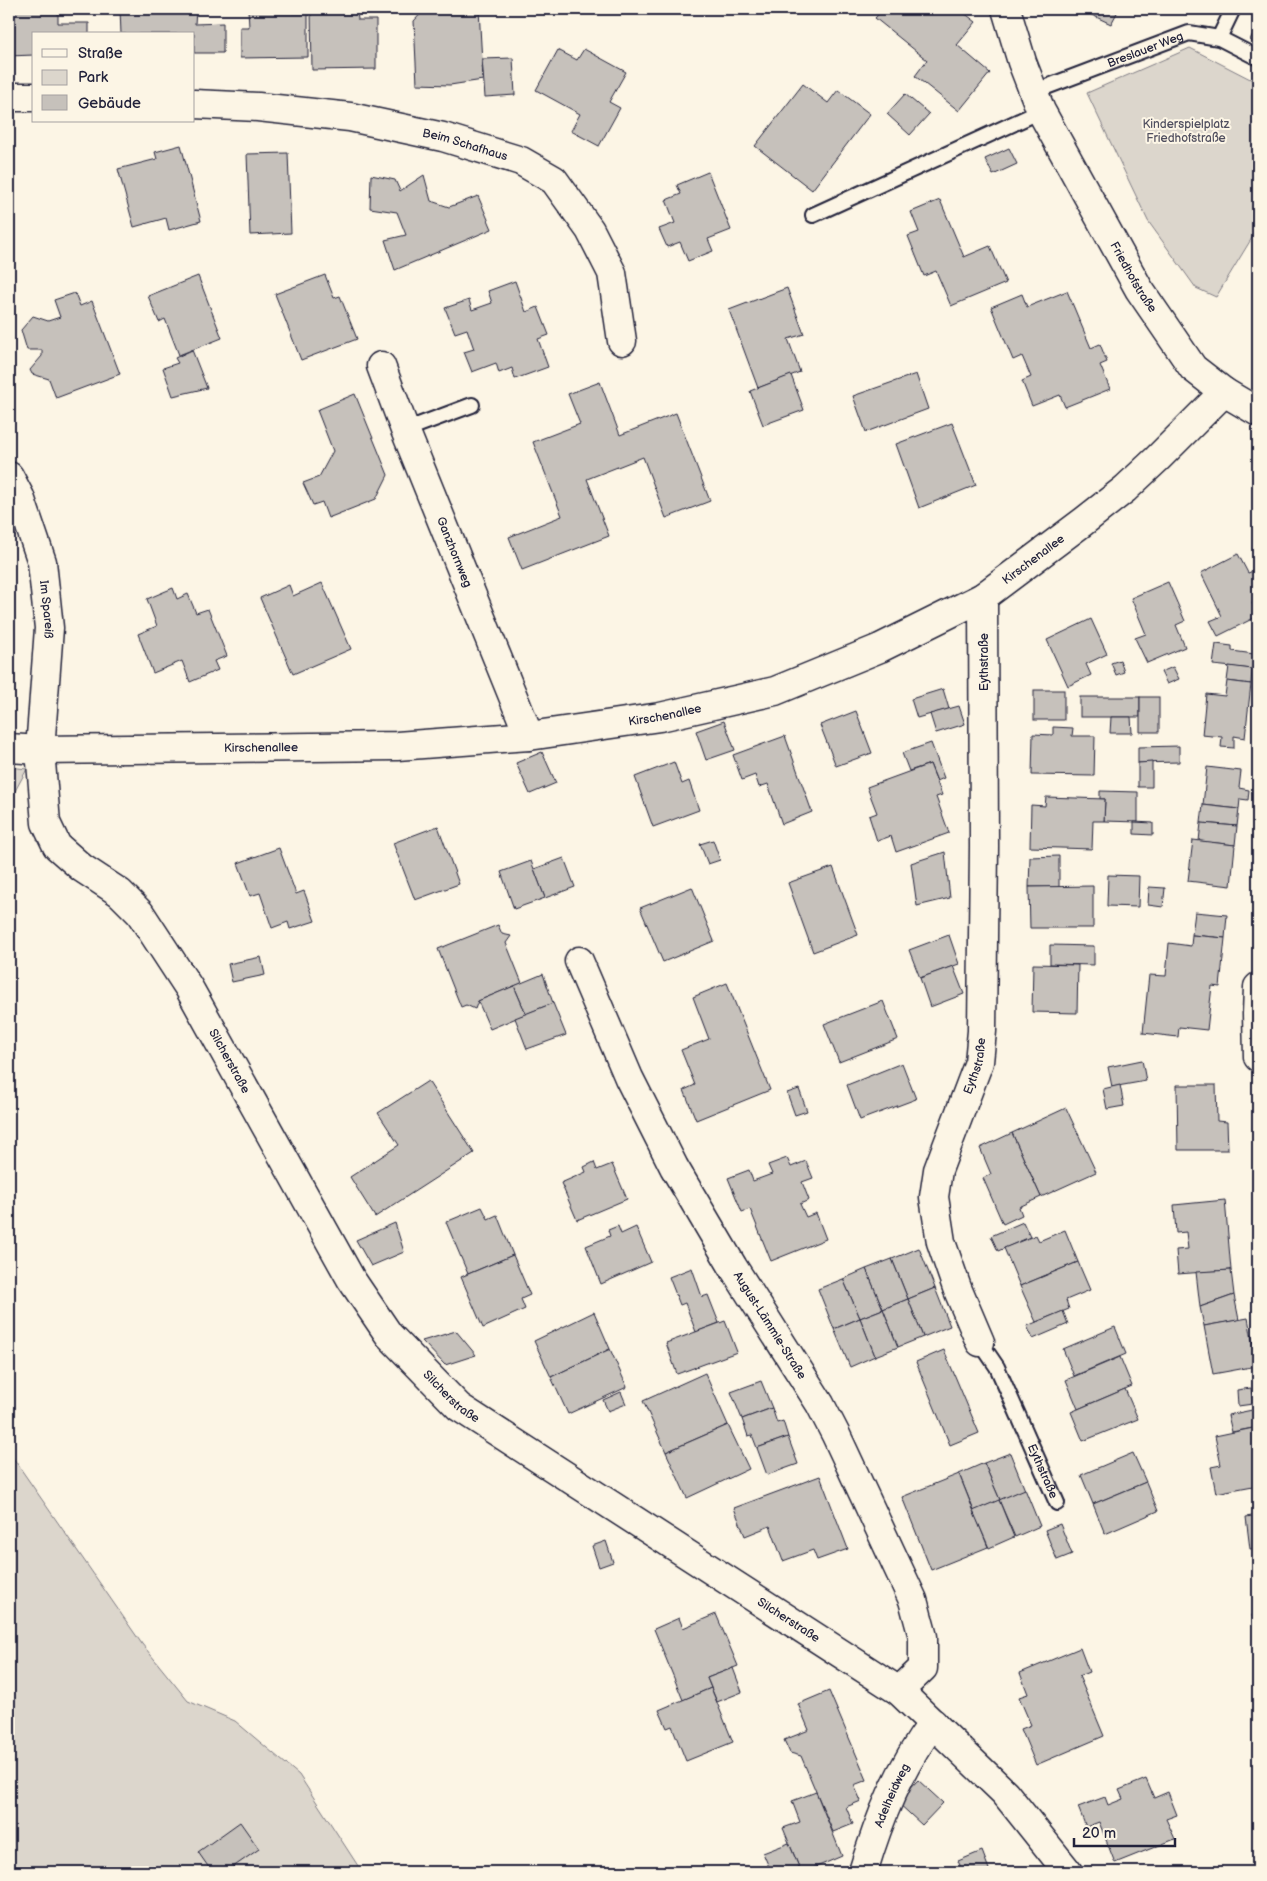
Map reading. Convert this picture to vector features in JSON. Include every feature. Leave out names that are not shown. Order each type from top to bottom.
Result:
[{"type":"street","name":"Friedhofstraße","points":[[1006,9],[1037,102],[1139,289],[1192,368],[1224,392],[1258,412]]},
{"type":"street","points":[[9,97],[32,97]]},
{"type":"street","name":"Beim Schafhaus","points":[[195,104],[258,107],[350,116],[443,137],[521,161],[554,180],[590,230],[612,273],[622,341]]},
{"type":"street","name":"Ganzhornweg","points":[[381,366],[529,736]]},
{"type":"street","name":"Kirschenallee","points":[[9,748],[40,750],[397,746],[529,736],[660,717],[775,691],[880,648],[983,597],[1125,488],[1224,392]]},
{"type":"street","name":"Im Spareiß","points":[[9,476],[20,497],[42,562],[49,628],[40,750]]},
{"type":"street","name":"Eythstraße","points":[[980,1342],[957,1288],[941,1242],[934,1197],[938,1170],[980,1062],[982,1039],[984,846],[983,597]]},
{"type":"street","name":"Silcherstraße","points":[[40,750],[46,823],[57,846],[82,868],[120,894],[140,913],[189,988],[351,1280],[389,1335],[459,1407],[899,1691],[1005,1793],[1068,1872]]},
{"type":"street","name":"August-Lämmle-Straße","points":[[579,961],[629,1078],[674,1167],[733,1267],[820,1404],[913,1600],[923,1637],[923,1668],[899,1691]]},
{"type":"street","points":[[1258,987],[1258,1057]]},
{"type":"street","name":"Adelheidweg","points":[[863,1872],[889,1797],[916,1746],[933,1723]]},
{"type":"lane","points":[[1219,38],[1233,9]]},
{"type":"lane","name":"Breslauer Weg","points":[[1037,102],[1189,33],[1219,38],[1258,58]]},
{"type":"lane","points":[[813,215],[1037,102]]},
{"type":"lane","points":[[405,430],[472,405]]},
{"type":"lane","name":"Eythstraße","points":[[980,1342],[997,1367],[1057,1503]]},
{"type":"green space","name":"Kinderspielplatz Friedhofstraße","points":[[1190,48],[1258,83],[1258,228],[1216,297],[1196,288],[1148,221],[1087,93]]},
{"type":"green space","points":[[9,767],[27,769],[9,802]]},
{"type":"green space","points":[[9,1452],[142,1644],[188,1701],[235,1721],[299,1775],[362,1872],[9,1872]]},
{"type":"building","points":[[9,9],[58,9],[58,23],[89,23],[89,32],[32,32],[32,55],[9,56]]},
{"type":"building","points":[[120,9],[196,9],[195,24],[223,23],[223,53],[195,53],[195,32],[121,32]]},
{"type":"building","points":[[248,9],[292,9],[292,13],[308,13],[308,57],[240,58],[240,27],[249,27]]},
{"type":"building","points":[[425,9],[479,9],[483,80],[450,85],[417,84],[414,21]]},
{"type":"building","points":[[883,9],[959,9],[976,22],[957,45],[990,73],[959,111],[915,76],[927,60],[875,18]]},
{"type":"building","points":[[1079,9],[1119,9],[1111,24]]},
{"type":"building","points":[[311,11],[357,11],[358,20],[376,20],[376,69],[312,70]]},
{"type":"building","points":[[1258,23],[1258,45],[1250,40]]},
{"type":"building","points":[[584,49],[626,72],[609,102],[620,108],[599,146],[571,131],[580,114],[536,90],[558,50],[577,60]]},
{"type":"building","points":[[513,58],[515,95],[485,97],[482,59]]},
{"type":"building","points":[[803,84],[828,103],[838,90],[870,114],[812,190],[755,146]]},
{"type":"building","points":[[905,94],[929,114],[910,135],[887,114]]},
{"type":"building","points":[[181,145],[201,221],[169,230],[166,218],[134,227],[118,169],[157,159],[155,152]]},
{"type":"building","points":[[1009,148],[1017,164],[993,175],[985,159]]},
{"type":"building","points":[[288,153],[291,233],[250,235],[247,154]]},
{"type":"building","points":[[708,172],[731,230],[708,239],[713,251],[688,261],[680,242],[667,247],[659,229],[675,223],[666,200],[681,194],[677,185]]},
{"type":"building","points":[[371,175],[395,180],[400,191],[424,175],[431,201],[449,207],[478,196],[492,229],[395,270],[385,240],[406,235],[397,212],[370,208]]},
{"type":"building","points":[[940,200],[964,257],[990,246],[1006,283],[951,306],[936,271],[924,276],[908,236],[919,232],[911,212]]},
{"type":"building","points":[[325,275],[334,298],[340,296],[357,339],[301,360],[275,294]]},
{"type":"building","points":[[198,276],[222,338],[179,355],[165,319],[159,322],[148,296]]},
{"type":"building","points":[[515,281],[526,312],[538,307],[549,335],[538,339],[548,367],[515,379],[512,368],[499,373],[496,363],[472,372],[464,352],[474,349],[467,329],[455,333],[445,308],[469,300],[472,310],[492,303],[488,291]]},
{"type":"building","points":[[787,288],[804,334],[788,339],[800,372],[758,388],[729,310]]},
{"type":"building","points":[[1067,291],[1091,348],[1100,344],[1107,362],[1100,365],[1110,389],[1065,407],[1060,395],[1032,406],[1022,381],[1031,377],[1022,356],[1013,360],[991,307],[1022,294],[1027,307]]},
{"type":"building","points":[[75,293],[80,306],[92,301],[120,374],[56,398],[49,379],[32,374],[30,370],[42,356],[42,350],[27,350],[21,330],[33,316],[48,321],[60,317],[54,300]]},
{"type":"building","points":[[192,350],[207,388],[173,396],[163,368],[178,363],[175,358]]},
{"type":"building","points":[[916,374],[928,409],[866,432],[853,396]]},
{"type":"building","points":[[791,375],[804,410],[763,425],[750,391]]},
{"type":"building","points":[[600,382],[620,435],[676,413],[710,501],[666,518],[643,457],[587,479],[609,536],[522,570],[509,537],[562,516],[533,442],[580,424],[568,394]]},
{"type":"building","points":[[355,394],[388,475],[376,499],[328,518],[322,502],[313,505],[303,483],[319,477],[333,451],[317,410]]},
{"type":"building","points":[[952,423],[976,485],[919,508],[896,444]]},
{"type":"building","points":[[1238,554],[1248,573],[1258,569],[1258,583],[1254,585],[1258,593],[1258,600],[1252,603],[1258,616],[1218,636],[1210,621],[1222,616],[1201,573]]},
{"type":"building","points":[[1168,582],[1185,621],[1176,625],[1185,647],[1147,663],[1135,638],[1146,634],[1131,598]]},
{"type":"building","points":[[322,583],[351,649],[293,674],[260,598],[289,585],[293,596]]},
{"type":"building","points":[[173,588],[177,599],[188,594],[196,613],[208,609],[227,656],[214,661],[218,670],[190,682],[182,661],[153,673],[138,634],[157,626],[147,599]]},
{"type":"building","points":[[1091,619],[1107,654],[1086,664],[1091,675],[1068,686],[1047,640]]},
{"type":"building","points":[[1216,644],[1232,646],[1232,651],[1254,654],[1252,669],[1213,665]]},
{"type":"building","points":[[1120,660],[1124,672],[1116,675],[1111,663]]},
{"type":"building","points":[[1229,666],[1252,669],[1251,684],[1227,681]]},
{"type":"building","points":[[1173,667],[1179,679],[1167,684],[1161,672]]},
{"type":"building","points":[[1227,681],[1251,684],[1245,738],[1234,736],[1234,748],[1221,747],[1222,737],[1202,735],[1206,694],[1225,696]]},
{"type":"building","points":[[943,689],[949,709],[917,718],[911,699]]},
{"type":"building","points":[[1034,690],[1064,690],[1064,720],[1034,720]]},
{"type":"building","points":[[1080,697],[1140,697],[1140,717],[1080,717]]},
{"type":"building","points":[[1140,697],[1159,697],[1159,732],[1140,732]]},
{"type":"building","points":[[959,706],[965,724],[936,733],[930,714]]},
{"type":"building","points":[[856,711],[872,753],[836,766],[820,725]]},
{"type":"building","points":[[1111,717],[1131,717],[1132,733],[1110,733]]},
{"type":"building","points":[[724,721],[735,750],[706,760],[696,731]]},
{"type":"building","points":[[1053,727],[1073,728],[1072,736],[1095,736],[1094,776],[1032,775],[1033,734],[1053,735]]},
{"type":"building","points":[[785,736],[812,812],[782,824],[768,784],[759,787],[755,775],[742,780],[733,755]]},
{"type":"building","points":[[931,743],[944,778],[937,781],[930,764],[909,771],[902,753]]},
{"type":"building","points":[[1179,746],[1179,762],[1138,763],[1138,747]]},
{"type":"building","points":[[542,752],[556,783],[530,794],[516,763]]},
{"type":"building","points":[[674,762],[682,784],[689,781],[699,810],[653,827],[635,777]]},
{"type":"building","points":[[1152,762],[1152,787],[1138,787],[1138,763]]},
{"type":"building","points":[[930,764],[942,795],[936,797],[949,833],[896,852],[891,836],[877,841],[869,816],[877,813],[867,787]]},
{"type":"building","points":[[1207,767],[1241,771],[1239,788],[1249,790],[1248,800],[1240,799],[1239,809],[1203,805]]},
{"type":"building","points":[[1100,791],[1138,792],[1138,822],[1104,821],[1105,799],[1100,799]]},
{"type":"building","points":[[1046,797],[1105,799],[1104,821],[1093,821],[1092,849],[1030,847],[1031,805],[1045,806]]},
{"type":"building","points":[[1203,805],[1239,809],[1237,826],[1201,823]]},
{"type":"building","points":[[1134,822],[1153,823],[1153,835],[1134,834]]},
{"type":"building","points":[[1201,823],[1237,826],[1235,845],[1199,841]]},
{"type":"building","points":[[438,826],[459,884],[415,900],[393,843]]},
{"type":"building","points":[[713,840],[720,860],[708,864],[700,844]]},
{"type":"building","points":[[1193,840],[1235,845],[1231,886],[1188,881]]},
{"type":"building","points":[[279,848],[296,894],[304,891],[315,921],[290,929],[288,922],[272,928],[260,893],[250,896],[238,863]]},
{"type":"building","points":[[945,852],[950,898],[917,906],[911,863]]},
{"type":"building","points":[[1059,856],[1059,887],[1029,887],[1030,857]]},
{"type":"building","points":[[564,858],[575,887],[545,898],[534,869]]},
{"type":"building","points":[[531,861],[545,898],[514,909],[501,872]]},
{"type":"building","points":[[833,867],[858,935],[813,952],[788,883]]},
{"type":"building","points":[[1108,875],[1139,876],[1138,907],[1107,906]]},
{"type":"building","points":[[1093,886],[1093,928],[1030,928],[1029,887]]},
{"type":"building","points":[[692,887],[714,941],[663,962],[640,908]]},
{"type":"building","points":[[1149,887],[1165,888],[1163,907],[1148,905]]},
{"type":"building","points":[[1195,912],[1227,915],[1225,938],[1192,935]]},
{"type":"building","points":[[498,925],[502,934],[511,936],[506,943],[522,983],[478,1001],[475,1009],[466,1005],[461,1007],[438,949]]},
{"type":"building","points":[[949,935],[959,964],[920,978],[909,950]]},
{"type":"building","points":[[1192,935],[1225,938],[1220,987],[1212,986],[1207,1030],[1179,1027],[1178,1037],[1143,1033],[1149,975],[1166,976],[1169,943],[1191,946]]},
{"type":"building","points":[[1050,945],[1094,946],[1094,965],[1050,964]]},
{"type":"building","points":[[261,957],[265,975],[232,982],[228,964]]},
{"type":"building","points":[[1033,964],[1078,965],[1077,1013],[1032,1012]]},
{"type":"building","points":[[953,966],[964,994],[930,1007],[920,978]]},
{"type":"building","points":[[543,974],[553,1003],[526,1014],[514,986]]},
{"type":"building","points":[[727,983],[770,1090],[696,1120],[684,1090],[695,1085],[681,1050],[709,1039],[693,997]]},
{"type":"building","points":[[514,986],[526,1014],[490,1029],[478,1001]]},
{"type":"building","points":[[883,1001],[898,1039],[839,1062],[824,1024]]},
{"type":"building","points":[[553,1003],[566,1035],[527,1049],[515,1018]]},
{"type":"building","points":[[1142,1060],[1146,1081],[1112,1087],[1108,1067]]},
{"type":"building","points":[[902,1063],[916,1099],[860,1120],[847,1085]]},
{"type":"building","points":[[428,1081],[474,1153],[375,1217],[350,1177],[399,1145],[378,1113]]},
{"type":"building","points":[[1120,1085],[1124,1106],[1107,1109],[1103,1089]]},
{"type":"building","points":[[1177,1085],[1216,1085],[1217,1121],[1227,1122],[1228,1150],[1178,1150]]},
{"type":"building","points":[[799,1089],[807,1111],[795,1115],[787,1093]]},
{"type":"building","points":[[1066,1108],[1096,1172],[1041,1197],[1012,1133]]},
{"type":"building","points":[[1012,1133],[1041,1197],[1019,1207],[1022,1215],[1003,1224],[983,1178],[991,1174],[980,1148]]},
{"type":"building","points":[[787,1158],[791,1167],[806,1161],[813,1178],[802,1182],[809,1200],[800,1204],[806,1217],[816,1213],[826,1239],[771,1261],[750,1209],[742,1212],[728,1178],[749,1170],[753,1181],[772,1174],[768,1165]]},
{"type":"building","points":[[594,1162],[597,1170],[612,1164],[627,1199],[577,1220],[561,1183],[586,1172],[584,1167]]},
{"type":"building","points":[[1225,1200],[1231,1270],[1178,1274],[1176,1250],[1188,1249],[1186,1232],[1176,1233],[1174,1205]]},
{"type":"building","points":[[482,1207],[488,1219],[497,1215],[513,1255],[468,1274],[446,1222]]},
{"type":"building","points":[[1023,1222],[1030,1237],[998,1251],[991,1236]]},
{"type":"building","points":[[395,1223],[404,1252],[371,1266],[356,1240]]},
{"type":"building","points":[[618,1226],[621,1234],[636,1227],[651,1262],[601,1284],[586,1246],[610,1236],[608,1230]]},
{"type":"building","points":[[1065,1230],[1078,1262],[1020,1286],[1004,1248],[1036,1235],[1039,1241]]},
{"type":"building","points":[[919,1248],[935,1288],[908,1299],[892,1259]]},
{"type":"building","points":[[513,1255],[530,1295],[521,1299],[525,1309],[483,1328],[461,1277]]},
{"type":"building","points":[[892,1259],[908,1299],[883,1309],[866,1269]]},
{"type":"building","points":[[1078,1262],[1090,1290],[1066,1300],[1069,1309],[1036,1322],[1020,1286]]},
{"type":"building","points":[[692,1268],[702,1297],[708,1295],[719,1323],[696,1332],[685,1303],[680,1305],[669,1277]]},
{"type":"building","points":[[866,1269],[883,1309],[860,1318],[843,1279]]},
{"type":"building","points":[[1231,1270],[1234,1295],[1200,1307],[1196,1272]]},
{"type":"building","points":[[843,1279],[860,1318],[834,1329],[818,1289]]},
{"type":"building","points":[[935,1288],[950,1326],[923,1337],[908,1299]]},
{"type":"building","points":[[1234,1295],[1239,1320],[1204,1326],[1200,1307]]},
{"type":"building","points":[[908,1299],[923,1337],[898,1347],[883,1309]]},
{"type":"building","points":[[883,1309],[898,1347],[875,1356],[860,1318]]},
{"type":"building","points":[[1063,1311],[1068,1324],[1033,1339],[1027,1326]]},
{"type":"building","points":[[594,1312],[610,1349],[551,1377],[534,1341]]},
{"type":"building","points":[[860,1318],[875,1356],[850,1367],[834,1329]]},
{"type":"building","points":[[1248,1318],[1257,1366],[1213,1374],[1204,1326]]},
{"type":"building","points":[[725,1321],[737,1352],[677,1374],[666,1343]]},
{"type":"building","points":[[1115,1327],[1126,1354],[1074,1376],[1063,1349]]},
{"type":"building","points":[[456,1331],[476,1355],[445,1365],[422,1341]]},
{"type":"building","points":[[610,1349],[627,1387],[568,1414],[551,1377]]},
{"type":"building","points":[[944,1350],[979,1433],[950,1445],[916,1362]]},
{"type":"building","points":[[1120,1357],[1132,1386],[1078,1409],[1066,1380]]},
{"type":"building","points":[[705,1373],[728,1425],[666,1452],[643,1401]]},
{"type":"building","points":[[761,1381],[772,1408],[742,1419],[731,1392]]},
{"type":"building","points":[[1251,1388],[1253,1404],[1238,1406],[1237,1390]]},
{"type":"building","points":[[1125,1389],[1138,1419],[1083,1441],[1071,1412]]},
{"type":"building","points":[[621,1392],[626,1404],[608,1411],[603,1400]]},
{"type":"building","points":[[772,1408],[777,1423],[783,1421],[788,1437],[757,1448],[752,1435],[748,1436],[742,1419]]},
{"type":"building","points":[[1257,1409],[1258,1427],[1232,1432],[1228,1415]]},
{"type":"building","points":[[728,1425],[749,1469],[687,1498],[666,1452]]},
{"type":"building","points":[[1258,1427],[1258,1485],[1216,1493],[1211,1467],[1221,1465],[1215,1436]]},
{"type":"building","points":[[788,1437],[798,1464],[767,1475],[757,1448]]},
{"type":"building","points":[[1010,1453],[1025,1490],[1000,1500],[984,1463]]},
{"type":"building","points":[[1133,1453],[1146,1482],[1093,1504],[1081,1475]]},
{"type":"building","points":[[984,1463],[1000,1500],[974,1511],[959,1474]]},
{"type":"building","points":[[959,1474],[988,1547],[931,1570],[902,1497]]},
{"type":"building","points":[[820,1476],[848,1549],[817,1560],[813,1550],[783,1561],[770,1526],[745,1536],[734,1508]]},
{"type":"building","points":[[1146,1482],[1158,1511],[1105,1534],[1093,1504]]},
{"type":"building","points":[[1025,1489],[1040,1526],[1015,1537],[999,1500]]},
{"type":"building","points":[[999,1500],[1014,1537],[989,1548],[973,1511]]},
{"type":"building","points":[[1258,1515],[1258,1548],[1250,1549],[1246,1517]]},
{"type":"building","points":[[1060,1524],[1072,1554],[1057,1560],[1045,1530]]},
{"type":"building","points":[[606,1541],[613,1562],[599,1567],[592,1546]]},
{"type":"building","points":[[1258,1613],[1258,1635],[1257,1636],[1252,1615]]},
{"type":"building","points":[[716,1614],[738,1666],[707,1678],[711,1688],[683,1700],[654,1629],[679,1618],[683,1628]]},
{"type":"building","points":[[1080,1648],[1089,1672],[1079,1676],[1104,1736],[1036,1765],[1021,1729],[1031,1725],[1019,1697],[1028,1694],[1020,1673]]},
{"type":"building","points":[[733,1668],[742,1692],[717,1702],[707,1678]]},
{"type":"building","points":[[711,1688],[733,1742],[686,1761],[672,1726],[667,1728],[659,1710]]},
{"type":"building","points":[[829,1691],[867,1780],[854,1785],[861,1801],[846,1807],[853,1824],[833,1832],[801,1756],[790,1753],[784,1740],[809,1730],[798,1704]]},
{"type":"building","points":[[1146,1779],[1154,1798],[1168,1792],[1177,1815],[1166,1819],[1175,1839],[1115,1863],[1099,1822],[1086,1827],[1078,1807],[1105,1797],[1108,1805],[1123,1799],[1119,1790]]},
{"type":"building","points":[[918,1780],[943,1803],[922,1825],[897,1802]]},
{"type":"building","points":[[816,1792],[842,1856],[814,1868],[815,1872],[801,1872],[783,1828],[800,1822],[792,1801]]},
{"type":"building","points":[[240,1822],[259,1849],[226,1872],[212,1872],[198,1852]]},
{"type":"building","points":[[789,1843],[801,1872],[757,1872],[769,1867],[763,1853]]},
{"type":"building","points":[[982,1851],[990,1872],[963,1872],[958,1861]]}]
